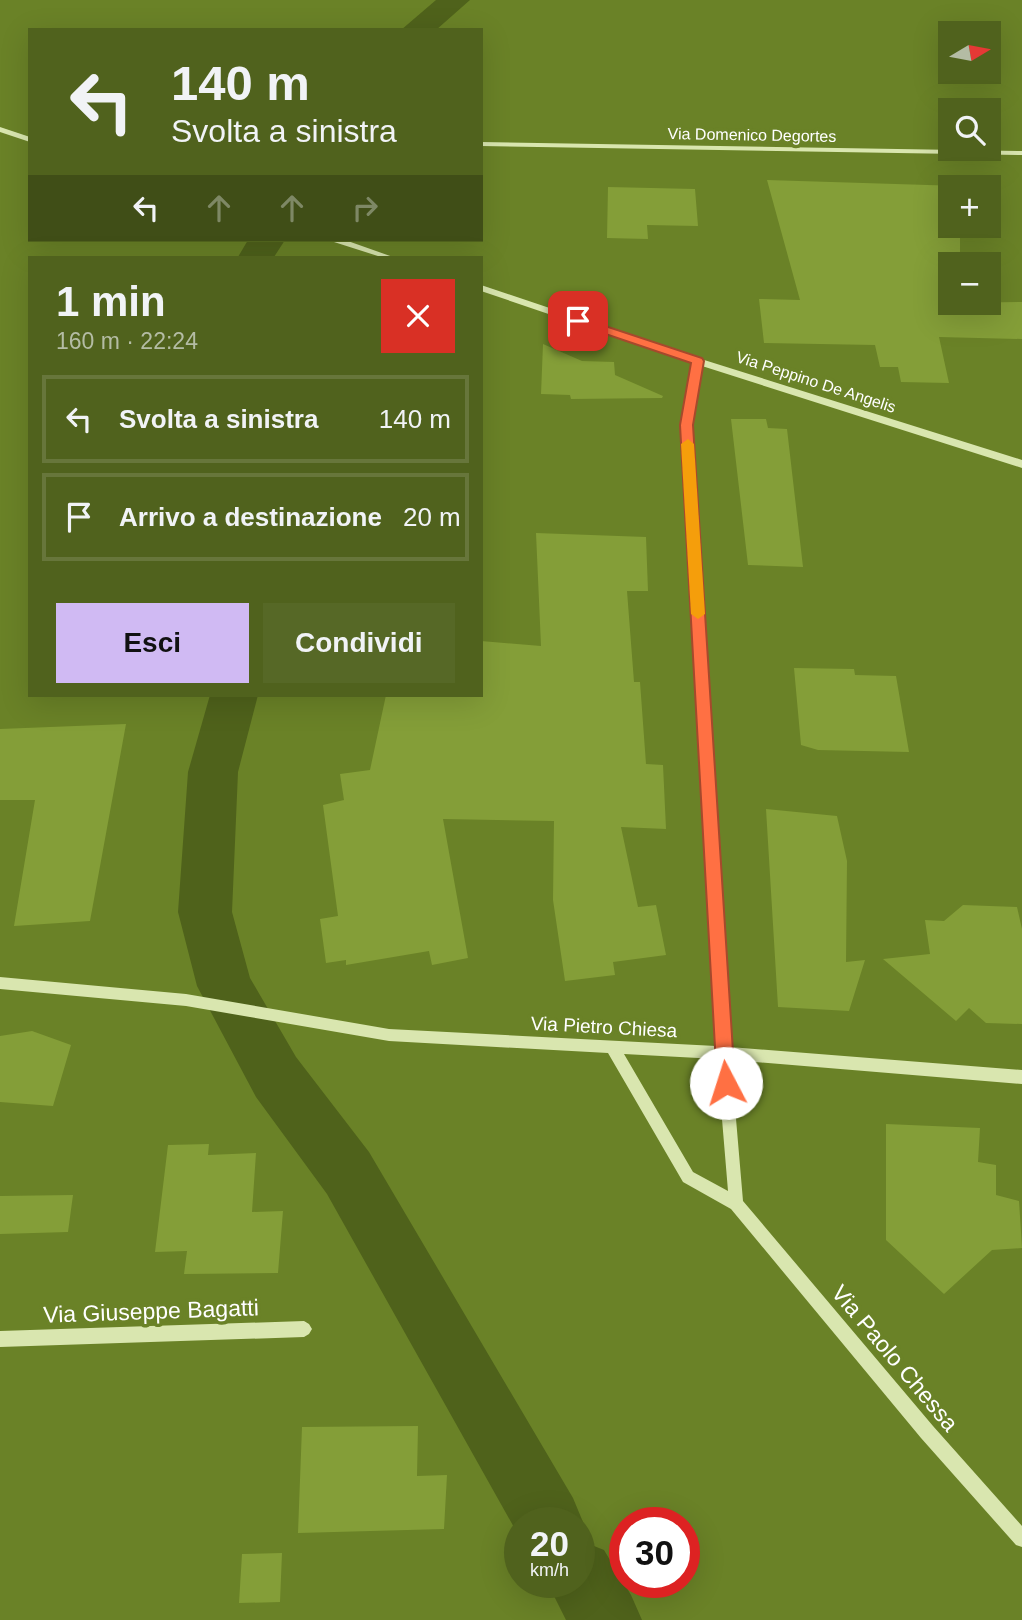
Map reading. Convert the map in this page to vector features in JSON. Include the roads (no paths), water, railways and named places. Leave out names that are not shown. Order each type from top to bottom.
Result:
[{"type":"street","points":[[0,130],[28,139]]},
{"type":"street","name":"Via Domenico Degortes","points":[[483,144],[1022,153]]},
{"type":"street","points":[[343,242],[386,256]]},
{"type":"street","name":"Via Peppino De Angelis","points":[[483,289],[698,361],[1022,464]]},
{"type":"street","points":[[698,361],[687,425],[723,1053],[736,1204]]},
{"type":"street","name":"Via Pietro Chiesa","points":[[0,983],[186,1000],[389,1035],[723,1053],[1022,1077]]},
{"type":"street","name":"Via Paolo Chessa","points":[[612,1047],[688,1177],[736,1204],[927,1433],[1022,1539]]},
{"type":"street","name":"Via Giuseppe Bagatti","points":[[0,1339],[304,1329]]},
{"type":"waterway","points":[[419,28],[455,0]]},
{"type":"waterway","points":[[256,256],[265,242]]},
{"type":"waterway","points":[[233,697],[213,772],[205,912],[225,986],[276,1077],[348,1173],[540,1507]]},
{"type":"waterway","points":[[593,1598],[606,1620]]}]
